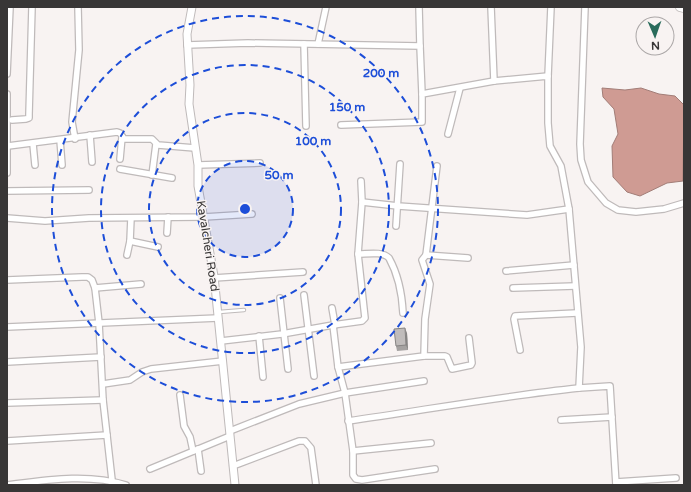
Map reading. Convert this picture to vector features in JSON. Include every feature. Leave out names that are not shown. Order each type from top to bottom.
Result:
[{"type":"main road","points":[[680,7],[684,8]]},
{"type":"street","points":[[7,74],[10,7]]},
{"type":"street","points":[[12,120],[26,119],[28,118],[29,114],[32,7]]},
{"type":"street","points":[[75,138],[72,122],[79,50],[78,7]]},
{"type":"street","name":"Kavalcheri Road","points":[[192,7],[187,34],[190,85],[189,104],[198,165],[198,186],[214,278],[235,485]]},
{"type":"street","points":[[318,44],[326,7]]},
{"type":"street","points":[[341,125],[422,122],[419,7]]},
{"type":"street","points":[[491,7],[494,81]]},
{"type":"street","points":[[551,7],[548,76],[548,123],[550,146],[561,166],[569,209],[581,347],[579,388]]},
{"type":"street","points":[[585,7],[580,144],[581,160],[588,182],[606,203],[618,210],[643,212],[664,209],[684,203]]},
{"type":"street","points":[[188,45],[248,43],[420,46]]},
{"type":"street","points":[[304,44],[306,126]]},
{"type":"street","points":[[422,94],[494,81],[548,76]]},
{"type":"street","points":[[448,134],[460,88]]},
{"type":"street","points":[[7,94],[7,173]]},
{"type":"street","points":[[8,146],[118,132],[126,139],[152,139],[156,144],[195,148]]},
{"type":"street","points":[[90,135],[92,162]]},
{"type":"street","points":[[120,159],[122,137]]},
{"type":"street","points":[[60,140],[62,165]]},
{"type":"street","points":[[33,144],[35,165]]},
{"type":"street","points":[[152,175],[156,144]]},
{"type":"street","points":[[198,165],[260,163]]},
{"type":"street","points":[[396,226],[400,164]]},
{"type":"street","points":[[424,356],[424,319],[430,284],[422,260],[426,256],[437,166]]},
{"type":"street","points":[[120,169],[172,178]]},
{"type":"street","points":[[221,341],[362,321],[365,318],[358,254],[362,202],[361,181]]},
{"type":"street","points":[[7,191],[89,190]]},
{"type":"street","points":[[362,202],[432,209],[527,215],[569,209]]},
{"type":"street","points":[[7,218],[45,221],[89,218],[204,217],[252,214]]},
{"type":"street","points":[[167,233],[168,217]]},
{"type":"street","points":[[127,255],[130,241],[131,218]]},
{"type":"street","points":[[130,241],[158,247]]},
{"type":"street","points":[[358,254],[382,254],[389,258],[399,281],[403,296],[403,313]]},
{"type":"street","points":[[426,256],[468,258]]},
{"type":"street","points":[[506,270],[574,266]]},
{"type":"street","points":[[214,278],[303,272]]},
{"type":"street","points":[[7,280],[82,277],[88,277],[92,280],[96,288],[103,400],[112,480]]},
{"type":"street","points":[[96,288],[141,284]]},
{"type":"street","points":[[513,288],[575,286]]},
{"type":"street","points":[[304,295],[314,376]]},
{"type":"street","points":[[280,298],[288,368]]},
{"type":"street","points":[[332,308],[338,367],[345,393],[353,451],[353,475],[358,480],[435,469]]},
{"type":"street","points":[[520,350],[514,319],[515,316],[577,313]]},
{"type":"street","points":[[7,327],[99,323],[218,315]]},
{"type":"street","points":[[259,336],[263,377]]},
{"type":"street","points":[[338,367],[424,356],[445,356],[447,357],[452,369],[471,366],[472,363],[469,338]]},
{"type":"street","points":[[7,362],[101,356]]},
{"type":"street","points":[[103,384],[130,380],[142,372],[151,369],[223,361]]},
{"type":"street","points":[[150,469],[299,404],[345,393],[424,382]]},
{"type":"street","points":[[348,421],[527,394],[610,386],[616,484],[676,478]]},
{"type":"street","points":[[180,395],[184,426],[196,450],[201,471]]},
{"type":"street","points":[[7,403],[103,400]]},
{"type":"street","points":[[561,420],[612,417]]},
{"type":"street","points":[[7,441],[107,435]]},
{"type":"street","points":[[233,466],[299,441],[305,441],[311,448],[316,485]]},
{"type":"street","points":[[353,451],[431,443]]},
{"type":"street","points":[[7,485],[52,482],[98,482],[112,480],[126,485]]},
{"type":"lane","points":[[218,315],[244,310]]},
{"type":"shaded area","points":[[602,88],[625,90],[641,88],[659,94],[675,96],[684,105],[683,181],[667,183],[640,196],[627,192],[613,177],[612,146],[618,134],[614,109],[603,97]]},
{"type":"building","points":[[405,328],[406,345],[396,346],[394,329]]}]
